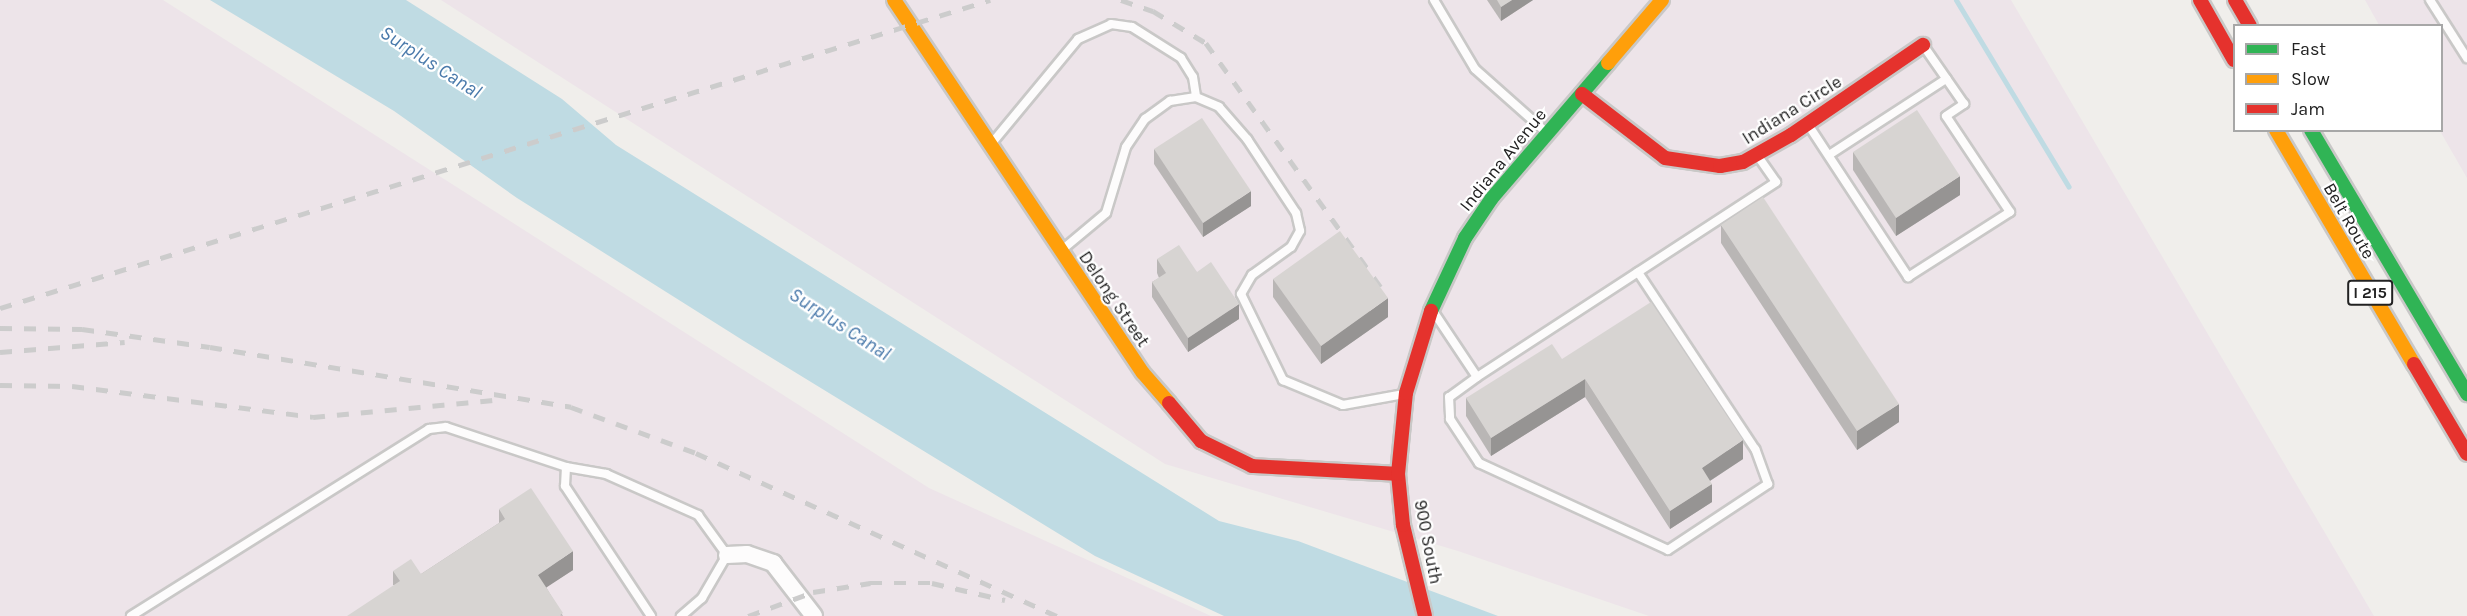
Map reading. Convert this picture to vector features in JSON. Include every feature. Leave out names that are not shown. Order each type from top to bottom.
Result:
[{"type":"main road","name":"Delong Street","points":[[894,0],[1060,251],[1161,397],[1201,441],[1252,466],[1398,474]]},
{"type":"main road","name":"Indiana Avenue","points":[[1398,474],[1406,393],[1431,308],[1476,222],[1547,133],[1662,0]]},
{"type":"main road","points":[[2200,0],[2233,57]]},
{"type":"main road","points":[[2235,0],[2249,24]]},
{"type":"main road","name":"Indiana Circle","points":[[1582,94],[1665,158],[1720,166],[1758,155],[1923,45]]},
{"type":"main road","name":"Belt Route","points":[[2277,132],[2467,454]]},
{"type":"main road","name":"Belt Route","points":[[2312,132],[2467,394]]},
{"type":"main road","name":"900 South","points":[[1398,474],[1403,525],[1425,616]]},
{"type":"street","points":[[727,555],[747,554],[773,563],[814,616]]},
{"type":"lane","points":[[1434,0],[1475,69],[1547,133]]},
{"type":"lane","points":[[2430,0],[2467,58]]},
{"type":"lane","points":[[990,146],[1078,39],[1111,24],[1132,27],[1181,58],[1193,77],[1196,97]]},
{"type":"lane","points":[[1808,123],[1908,277],[2010,212],[1946,116],[1964,104],[1923,45]]},
{"type":"lane","points":[[1829,155],[1947,79]]},
{"type":"lane","points":[[1060,251],[1106,213],[1126,147],[1145,119],[1170,101],[1196,97],[1219,107],[1247,139],[1296,213],[1300,231],[1291,247],[1252,275],[1241,294],[1283,380],[1343,405],[1406,393]]},
{"type":"lane","points":[[1638,272],[1755,449],[1768,484],[1668,550],[1479,463],[1450,420],[1449,397],[1477,377],[1638,272],[1776,182],[1758,155]]},
{"type":"lane","points":[[1431,308],[1477,377]]},
{"type":"lane","points":[[131,616],[429,429],[446,427],[566,467],[606,474],[698,515],[727,555],[702,598],[681,616]]},
{"type":"lane","points":[[566,467],[565,486],[651,616]]},
{"type":"shaded area","points":[[0,0],[163,0],[929,488],[1211,616],[0,616]]},
{"type":"shaded area","points":[[441,0],[2011,0],[2374,616],[1649,616],[1458,551],[1165,464]]},
{"type":"shaded area","points":[[2365,0],[2467,0],[2467,178],[2441,132],[2443,132],[2443,24],[2378,24]]},
{"type":"water","name":"Surplus Canal","points":[[210,0],[406,0],[562,99],[616,145],[1219,521],[1298,541],[1498,616],[1224,616],[1095,556],[744,341],[517,198],[394,111]]},
{"type":"building","points":[[1497,0],[1512,0],[1501,7]]},
{"type":"building","points":[[1917,110],[1960,176],[1896,218],[1853,152]]},
{"type":"building","points":[[1202,118],[1251,191],[1203,223],[1154,149]]},
{"type":"building","points":[[1763,197],[1899,404],[1857,431],[1721,225]]},
{"type":"building","points":[[1340,231],[1388,298],[1321,346],[1273,279]]},
{"type":"building","points":[[1179,245],[1197,272],[1211,262],[1239,304],[1188,338],[1152,282],[1166,273],[1157,259]]},
{"type":"building","points":[[1651,302],[1743,440],[1702,468],[1712,484],[1670,511],[1585,379],[1491,438],[1466,398],[1552,344],[1562,359]]},
{"type":"building","points":[[531,488],[573,551],[538,575],[563,613],[559,616],[347,616],[400,581],[393,571],[411,559],[421,574],[505,519],[499,509]]},
{"type":"waterway","points":[[1956,0],[2069,187]]},
{"type":"railway","points":[[0,308],[990,0]]},
{"type":"railway","points":[[1121,0],[1153,11],[1206,43],[1381,287]]},
{"type":"railway","points":[[0,328],[82,329],[210,347],[571,407],[696,453],[1057,616]]},
{"type":"railway","points":[[0,352],[125,342]]},
{"type":"railway","points":[[0,385],[72,386],[313,417],[504,399]]},
{"type":"railway","points":[[748,616],[813,592],[870,583],[932,583],[1005,600]]},
{"type":"traffic: fast","points":[[1431,311],[1465,238],[1492,198],[1608,63]]},
{"type":"traffic: fast","points":[[2312,132],[2467,394]]},
{"type":"traffic: slow","points":[[894,0],[1143,373],[1169,403]]},
{"type":"traffic: slow","points":[[1608,63],[1662,0]]},
{"type":"traffic: slow","points":[[2277,132],[2414,364]]},
{"type":"traffic: jam","points":[[2200,0],[2233,58]]},
{"type":"traffic: jam","points":[[2235,0],[2249,24]]},
{"type":"traffic: jam","points":[[1582,94],[1665,158],[1720,166],[1743,162],[1791,135],[1923,45]]},
{"type":"traffic: jam","points":[[1425,616],[1403,525],[1398,474],[1406,393],[1431,311]]},
{"type":"traffic: jam","points":[[2414,364],[2467,454]]},
{"type":"traffic: jam","points":[[1169,403],[1201,441],[1252,466],[1398,474]]}]
